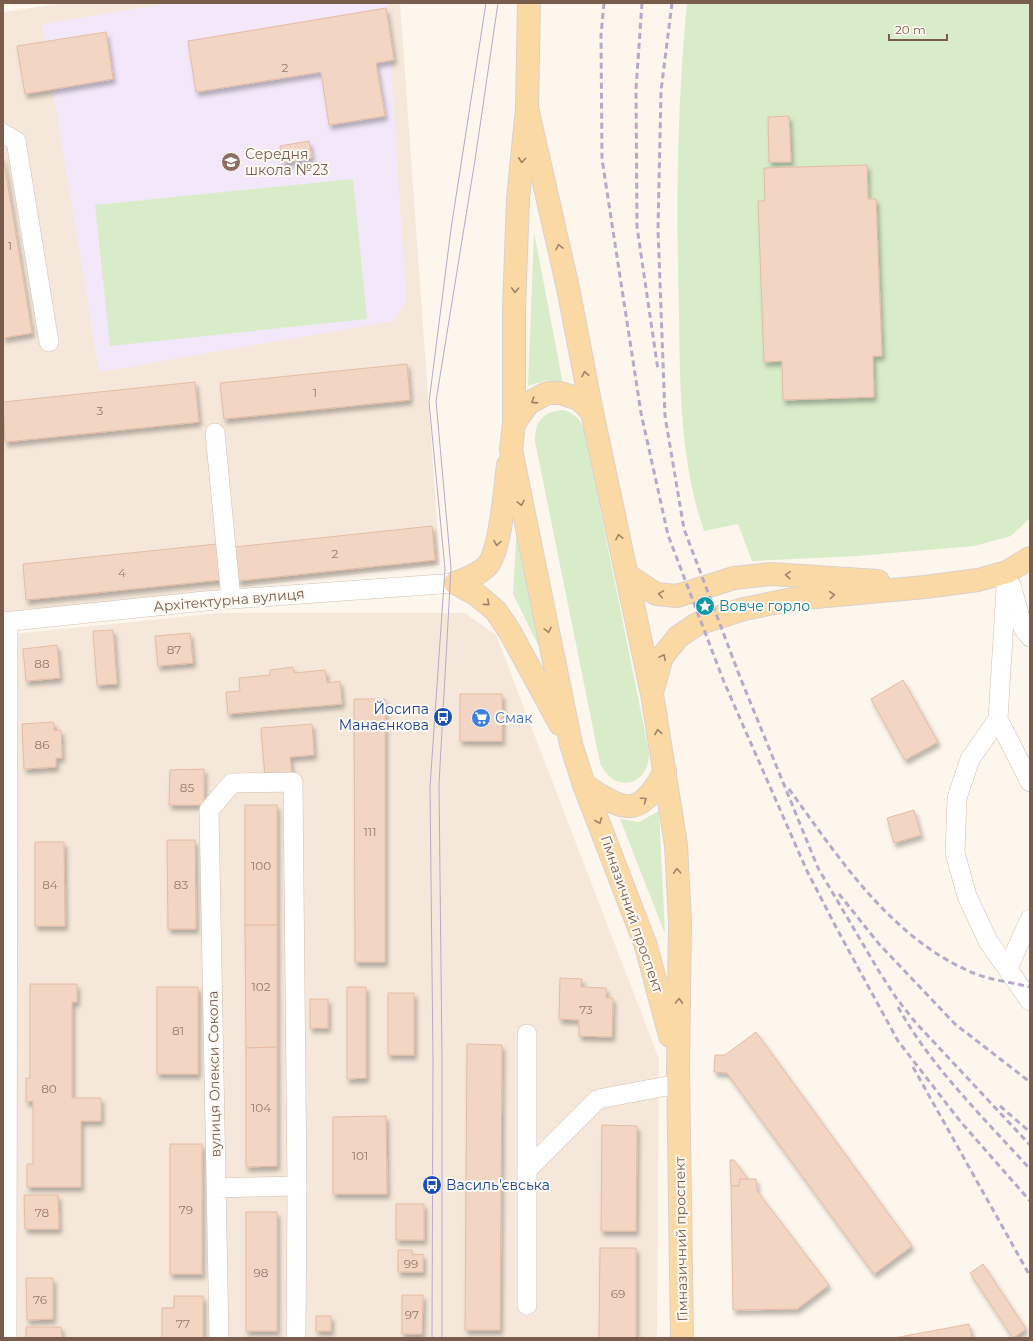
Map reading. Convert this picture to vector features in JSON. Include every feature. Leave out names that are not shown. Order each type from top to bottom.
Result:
[{"type":"main road","points":[[454,583],[473,576],[488,566],[495,551],[514,423],[514,308],[518,199],[527,108],[529,3]]},
{"type":"main road","name":"Гімназичний проспект","points":[[527,108],[568,288],[592,412],[652,694],[676,845],[680,922],[678,1076],[682,1338]]},
{"type":"main road","points":[[514,423],[530,404],[547,393],[560,393],[579,399],[592,412]]},
{"type":"main road","points":[[510,450],[571,744]]},
{"type":"main road","points":[[652,694],[662,657],[678,637],[697,624],[744,609],[792,599],[925,587],[978,580],[1007,572],[1030,558]]},
{"type":"main road","points":[[627,575],[656,594],[677,596],[734,578],[771,574],[870,580],[925,587]]},
{"type":"main road","points":[[454,583],[477,595],[496,611],[510,632],[571,744]]},
{"type":"main road","name":"Гімназичний проспект","points":[[571,744],[584,785],[646,946],[663,1004],[678,1076]]},
{"type":"main road","points":[[584,785],[607,800],[619,805],[633,806],[646,800],[655,790],[665,771]]},
{"type":"street","points":[[3,133],[16,141],[49,342]]},
{"type":"street","points":[[215,433],[231,599]]},
{"type":"street","points":[[1007,572],[1023,628],[1030,637]]},
{"type":"street","points":[[1007,572],[998,719],[1030,782]]},
{"type":"street","name":"Архітектурна вулиця","points":[[6,622],[231,599],[454,583]]},
{"type":"street","points":[[6,622],[7,1338]]},
{"type":"street","points":[[998,719],[970,759],[957,798],[955,853],[967,896],[988,941],[1030,1001]]},
{"type":"street","name":"вулиця Олекси Сокола","points":[[219,1338],[209,810],[232,783],[292,782],[297,1186]]},
{"type":"street","points":[[1008,968],[1030,919]]},
{"type":"street","points":[[527,1304],[528,1034]]},
{"type":"street","points":[[527,1170],[598,1099],[678,1076]]},
{"type":"street","points":[[216,1188],[297,1186],[296,1338]]},
{"type":"shaded area","points":[[66,3],[400,3],[440,565],[3,614],[3,12]]},
{"type":"shaded area","name":"Середня школа №23","points":[[169,3],[387,3],[406,300],[394,321],[99,372],[42,24]]},
{"type":"shaded area","points":[[220,613],[465,613],[496,635],[659,1059],[657,1338],[3,1338],[3,635]]},
{"type":"green space","points":[[687,3],[1030,3],[1030,518],[1011,536],[974,546],[857,556],[752,561],[738,524],[704,531],[696,505],[686,451],[680,368],[678,158],[681,81]]},
{"type":"green space","points":[[353,179],[367,319],[110,346],[95,205]]},
{"type":"green space","points":[[534,232],[563,384],[546,380],[528,386]]},
{"type":"green space","points":[[564,410],[577,417],[584,429],[649,752],[648,764],[644,773],[638,779],[630,782],[622,783],[614,780],[606,773],[600,763],[535,441],[535,434],[542,418],[551,412]]},
{"type":"green space","points":[[517,523],[546,661],[513,594]]},
{"type":"green space","points":[[659,811],[665,934],[620,819],[639,822]]},
{"type":"building","points":[[386,8],[394,60],[376,63],[385,116],[329,125],[321,72],[196,92],[188,41]]},
{"type":"building","points":[[106,32],[113,79],[25,94],[17,46]]},
{"type":"building","points":[[789,116],[791,162],[769,162],[768,117]]},
{"type":"building","points":[[309,141],[312,158],[282,163],[280,146]]},
{"type":"building","points":[[3,156],[32,333],[3,338]]},
{"type":"building","points":[[867,165],[868,199],[876,199],[882,356],[873,356],[874,397],[783,400],[782,361],[764,362],[758,201],[765,201],[764,168]]},
{"type":"building","points":[[407,364],[410,400],[224,419],[220,383]]},
{"type":"building","points":[[195,382],[199,422],[5,442],[3,402]]},
{"type":"building","points":[[432,526],[435,560],[238,581],[235,547]]},
{"type":"building","points":[[217,544],[220,580],[26,600],[23,564]]},
{"type":"building","points":[[113,630],[117,684],[97,685],[93,631]]},
{"type":"building","points":[[190,633],[193,663],[158,666],[155,636]]},
{"type":"building","points":[[57,645],[60,678],[26,681],[23,649]]},
{"type":"building","points":[[293,667],[294,673],[325,670],[327,683],[340,681],[342,704],[228,714],[226,692],[240,691],[239,678],[270,675],[270,670]]},
{"type":"building","points":[[903,680],[938,742],[905,760],[871,699]]},
{"type":"building","name":"Смак","points":[[460,694],[502,694],[502,741],[460,741]]},
{"type":"building","points":[[354,699],[385,699],[385,962],[355,962]]},
{"type":"building","points":[[54,722],[54,731],[61,730],[62,758],[56,758],[56,767],[24,769],[22,724]]},
{"type":"building","points":[[312,724],[314,755],[290,757],[292,775],[265,777],[261,728]]},
{"type":"building","points":[[204,769],[204,805],[169,805],[170,770]]},
{"type":"building","points":[[245,805],[277,805],[277,925],[245,925]]},
{"type":"building","points":[[914,810],[921,835],[894,843],[887,818]]},
{"type":"building","points":[[167,840],[195,840],[196,929],[168,929]]},
{"type":"building","points":[[35,842],[64,842],[65,926],[35,926]]},
{"type":"building","points":[[245,925],[277,925],[277,1047],[246,1048]]},
{"type":"building","points":[[560,978],[582,979],[581,987],[606,988],[606,998],[613,998],[612,1037],[579,1036],[579,1020],[559,1019]]},
{"type":"building","points":[[30,984],[77,984],[77,1002],[72,1002],[72,1098],[101,1098],[101,1121],[81,1121],[81,1187],[27,1187],[27,1164],[33,1164],[33,1101],[26,1102],[26,1078],[30,1078]]},
{"type":"building","points":[[157,987],[198,987],[198,1074],[157,1074]]},
{"type":"building","points":[[347,987],[366,987],[366,1078],[347,1079]]},
{"type":"building","points":[[388,993],[414,993],[414,1055],[388,1055]]},
{"type":"building","points":[[310,999],[328,999],[328,1028],[310,1028]]},
{"type":"building","points":[[756,1032],[912,1246],[874,1274],[727,1073],[714,1072],[715,1055],[725,1055]]},
{"type":"building","points":[[467,1044],[502,1045],[500,1330],[465,1330]]},
{"type":"building","points":[[277,1047],[277,1166],[246,1167],[246,1048]]},
{"type":"building","points":[[386,1116],[387,1194],[333,1194],[333,1117]]},
{"type":"building","points":[[602,1125],[637,1126],[636,1231],[601,1231]]},
{"type":"building","points":[[170,1144],[202,1144],[202,1274],[170,1274]]},
{"type":"building","points":[[730,1160],[734,1160],[748,1179],[740,1179],[739,1186],[731,1186]]},
{"type":"building","points":[[740,1179],[756,1179],[757,1191],[829,1285],[797,1309],[733,1310],[731,1186],[739,1186]]},
{"type":"building","points":[[24,1195],[58,1195],[59,1229],[25,1229]]},
{"type":"building","points":[[396,1204],[424,1204],[424,1240],[396,1240]]},
{"type":"building","points":[[246,1212],[277,1212],[277,1331],[246,1331]]},
{"type":"building","points":[[600,1248],[636,1248],[636,1338],[599,1338]]},
{"type":"building","points":[[398,1250],[412,1250],[412,1255],[423,1254],[423,1272],[398,1272]]},
{"type":"building","points":[[983,1264],[1026,1329],[1013,1338],[970,1273]]},
{"type":"building","points":[[26,1278],[53,1278],[53,1319],[27,1320]]},
{"type":"building","points":[[402,1295],[423,1295],[422,1334],[402,1334]]},
{"type":"building","points":[[174,1296],[203,1296],[203,1338],[162,1338],[162,1308],[174,1308]]},
{"type":"building","points":[[316,1316],[331,1316],[331,1331],[316,1331]]},
{"type":"building","points":[[969,1324],[972,1338],[894,1338]]},
{"type":"building","points":[[26,1327],[61,1327],[62,1338],[26,1338]]},
{"type":"tram line","points":[[432,1338],[433,1060],[430,787],[445,569],[429,402],[451,229],[486,3]]},
{"type":"tram line","points":[[442,1338],[442,1058],[439,784],[451,568],[436,401],[475,160],[498,3]]},
{"type":"railway","points":[[604,3],[601,35],[602,159],[641,413],[668,535],[724,682],[807,871],[837,929],[898,1041],[960,1121],[1030,1201]]},
{"type":"railway","points":[[642,3],[636,89],[637,227],[658,370]]},
{"type":"railway","points":[[672,3],[661,91],[658,229],[665,416],[684,529],[740,677],[818,868],[897,999],[916,1023],[1030,1145]]},
{"type":"railway","points":[[789,789],[827,842],[868,893],[891,917],[915,938],[942,957],[978,975],[1030,987]]},
{"type":"railway","points":[[839,894],[879,944],[955,1024],[1030,1082]]},
{"type":"railway","points":[[898,1007],[926,1051],[942,1071],[1030,1169]]},
{"type":"railway","points":[[913,1067],[1030,1276]]},
{"type":"railway","points":[[1000,1106],[1030,1132]]},
{"type":"place","name":"Середня школа №23","points":[[231,162]]},
{"type":"place","name":"Вовче горло","points":[[705,606]]},
{"type":"place","name":"Йосипа Манаєнкова","points":[[443,717]]},
{"type":"place","name":"Смак","points":[[481,718]]},
{"type":"place","name":"Василь'євська","points":[[432,1185]]}]
